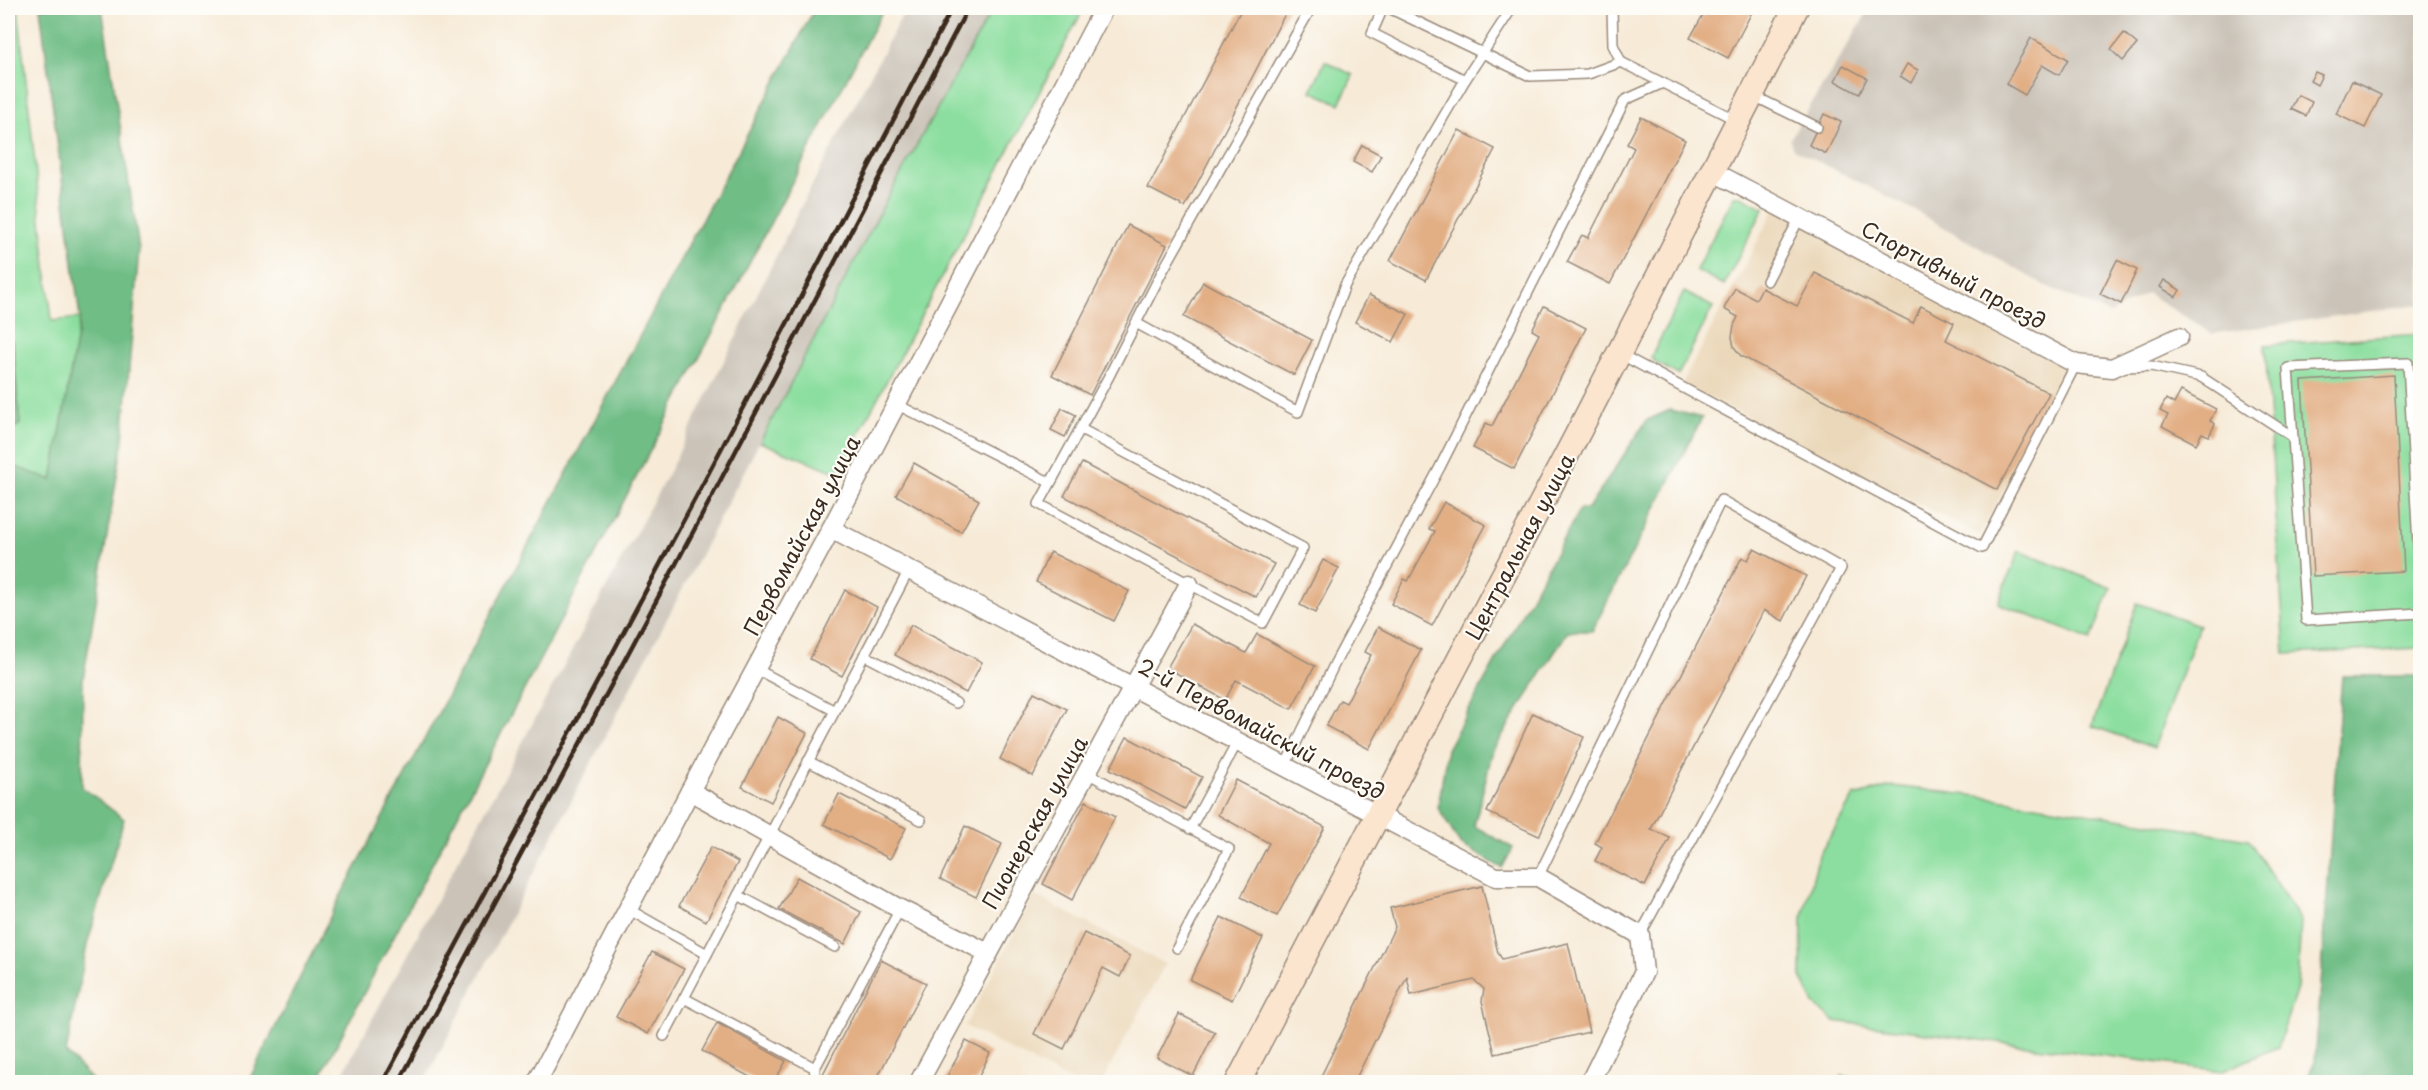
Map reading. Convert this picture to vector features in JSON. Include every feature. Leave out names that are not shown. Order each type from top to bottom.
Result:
[{"type":"main road","name":"Центральная улица","points":[[1238,1083],[1577,435],[1796,8]]},
{"type":"street","name":"Первомайская улица","points":[[537,1083],[1104,8]]},
{"type":"street","name":"Спортивный проезд","points":[[1712,171],[2076,364],[2112,368]]},
{"type":"street","points":[[2112,368],[2179,337]]},
{"type":"street","name":"2-й Первомайский проезд","points":[[831,529],[1497,877],[1538,876]]},
{"type":"street","name":"Пионерская улица","points":[[919,1083],[1189,584]]},
{"type":"street","points":[[690,791],[900,909],[988,953]]},
{"type":"street","points":[[1538,876],[1640,935],[1644,972],[1590,1083]]},
{"type":"lane","points":[[1081,429],[1303,548],[1263,624],[1039,504],[1049,482],[1081,429],[1162,272],[1311,8]]},
{"type":"lane","points":[[1383,8],[1372,33],[1465,80]]},
{"type":"lane","points":[[1389,8],[1530,76],[1588,74],[1622,62]]},
{"type":"lane","points":[[1136,323],[1298,412],[1345,285],[1465,80],[1512,8]]},
{"type":"lane","points":[[1612,8],[1613,45],[1622,62],[1738,121]]},
{"type":"lane","points":[[1285,766],[1335,663],[1440,467],[1625,100],[1663,83]]},
{"type":"lane","points":[[1751,94],[1817,128]]},
{"type":"lane","points":[[1767,281],[1800,217]]},
{"type":"lane","points":[[1618,353],[1982,548],[2076,364]]},
{"type":"lane","points":[[2421,581],[2408,363],[2288,368],[2306,620],[2421,613]]},
{"type":"lane","points":[[2112,368],[2151,366],[2201,376],[2293,437]]},
{"type":"lane","points":[[896,404],[1049,482]]},
{"type":"lane","points":[[1538,876],[1721,500],[1842,568],[1640,935]]},
{"type":"lane","points":[[664,1036],[909,570]]},
{"type":"lane","points":[[864,655],[956,703]]},
{"type":"lane","points":[[756,669],[835,711]]},
{"type":"lane","points":[[1190,829],[1238,741]]},
{"type":"lane","points":[[808,761],[921,820]]},
{"type":"lane","points":[[1087,773],[1228,849],[1177,948]]},
{"type":"lane","points":[[738,895],[836,947]]},
{"type":"lane","points":[[628,909],[707,954]]},
{"type":"lane","points":[[814,1083],[815,1068],[900,909]]},
{"type":"lane","points":[[684,998],[815,1068]]},
{"type":"shaded area","points":[[906,8],[993,8],[888,197],[424,1082],[338,1082],[670,470],[800,208]]},
{"type":"shaded area","points":[[1870,8],[2420,8],[2420,304],[2212,334],[2147,293],[2110,314],[2042,284],[1914,210],[1794,149],[1790,139]]},
{"type":"shaded area","points":[[1775,208],[2068,369],[1980,535],[1682,384]]},
{"type":"shaded area","points":[[1034,895],[1165,964],[1102,1082],[1072,1082],[965,1026]]},
{"type":"green space","points":[[8,8],[18,8],[52,321],[80,318],[52,480],[8,465],[8,431],[20,424],[13,343],[8,336]]},
{"type":"green space","points":[[40,8],[102,8],[139,249],[123,440],[83,680],[82,787],[124,819],[87,945],[66,1053],[94,1082],[8,1082],[8,464],[52,480],[80,318]]},
{"type":"green space","points":[[815,8],[884,8],[317,1082],[248,1082],[340,897]]},
{"type":"green space","points":[[993,8],[1084,8],[838,473],[760,442],[888,197]]},
{"type":"green space","points":[[1325,61],[1353,75],[1340,104],[1311,91]]},
{"type":"green space","points":[[1734,196],[1741,196],[1764,208],[1724,285],[1696,270]]},
{"type":"green space","points":[[1684,292],[1713,307],[1678,375],[1655,362],[1651,357]]},
{"type":"green space","points":[[2420,334],[2420,648],[2285,654],[2265,345]]},
{"type":"green space","points":[[8,336],[12,343],[20,424],[8,431]]},
{"type":"green space","points":[[1670,410],[1702,418],[1592,631],[1568,631],[1493,750],[1474,826],[1513,848],[1502,868],[1460,844],[1438,808],[1447,749],[1580,509],[1588,509],[1647,420]]},
{"type":"green space","points":[[2019,551],[2111,588],[2091,640],[1998,603]]},
{"type":"green space","points":[[2137,603],[2199,625],[2154,748],[2092,726]]},
{"type":"green space","points":[[2342,676],[2420,676],[2420,1082],[2305,1082],[2315,1062]]},
{"type":"green space","points":[[1892,786],[1986,797],[2248,839],[2301,921],[2297,988],[2278,1047],[2223,1071],[1834,1021],[1814,1004],[1801,976],[1802,919],[1819,855],[1854,796]]},
{"type":"green space","points":[[1841,1076],[1884,1082],[1841,1082]]},
{"type":"building","points":[[1242,8],[1288,8],[1185,207],[1148,188]]},
{"type":"building","points":[[1707,8],[1754,8],[1728,58],[1690,38]]},
{"type":"building","points":[[2124,33],[2137,44],[2123,61],[2111,50]]},
{"type":"building","points":[[2031,38],[2068,59],[2059,75],[2042,65],[2025,95],[2006,84]]},
{"type":"building","points":[[1907,64],[1918,70],[1911,83],[1900,76]]},
{"type":"building","points":[[1843,65],[1867,78],[1859,94],[1835,81]]},
{"type":"building","points":[[2315,72],[2322,75],[2317,85],[2310,81]]},
{"type":"building","points":[[2352,81],[2381,95],[2365,128],[2336,114]]},
{"type":"building","points":[[2298,95],[2312,102],[2306,116],[2291,109]]},
{"type":"building","points":[[1824,114],[1841,122],[1826,154],[1809,145]]},
{"type":"building","points":[[1641,117],[1685,140],[1610,284],[1567,262],[1582,235],[1588,238],[1634,148],[1627,144]]},
{"type":"building","points":[[1459,130],[1495,149],[1426,280],[1390,261]]},
{"type":"building","points":[[1362,145],[1381,155],[1372,172],[1353,162]]},
{"type":"building","points":[[1128,225],[1167,245],[1090,395],[1052,375]]},
{"type":"building","points":[[2117,260],[2137,270],[2121,304],[2100,294]]},
{"type":"building","points":[[1815,273],[1913,323],[1921,306],[1954,323],[1946,340],[2049,393],[1997,490],[1741,356],[1734,347],[1732,337],[1738,317],[1724,309],[1735,288],[1756,299],[1762,288],[1797,306]]},
{"type":"building","points":[[2164,280],[2180,290],[2176,297],[2160,287]]},
{"type":"building","points":[[1203,282],[1312,340],[1294,375],[1184,317]]},
{"type":"building","points":[[1369,295],[1408,314],[1393,342],[1355,322]]},
{"type":"building","points":[[1544,306],[1586,328],[1514,469],[1473,448],[1486,423],[1492,426],[1539,334],[1532,330]]},
{"type":"building","points":[[2394,375],[2404,571],[2313,576],[2302,381]]},
{"type":"building","points":[[2181,391],[2216,409],[2210,421],[2215,424],[2209,436],[2202,433],[2196,444],[2162,426],[2168,415],[2160,411],[2166,399],[2174,404]]},
{"type":"building","points":[[1062,408],[1076,415],[1065,437],[1051,430]]},
{"type":"building","points":[[914,463],[979,500],[961,532],[896,495]]},
{"type":"building","points":[[1082,463],[1274,564],[1256,597],[1064,496]]},
{"type":"building","points":[[1444,502],[1486,525],[1432,626],[1391,604],[1404,579],[1408,581],[1435,531],[1429,529]]},
{"type":"building","points":[[1754,549],[1806,576],[1783,621],[1764,610],[1651,829],[1670,838],[1645,886],[1595,861],[1602,847],[1595,843],[1742,557],[1748,560]]},
{"type":"building","points":[[1050,552],[1129,591],[1114,621],[1036,582]]},
{"type":"building","points":[[1323,560],[1339,568],[1315,613],[1300,605]]},
{"type":"building","points":[[845,590],[877,607],[842,676],[810,659]]},
{"type":"building","points":[[1192,624],[1246,653],[1257,634],[1315,666],[1291,709],[1236,680],[1225,700],[1167,668]]},
{"type":"building","points":[[911,625],[982,662],[966,693],[895,655]]},
{"type":"building","points":[[1378,627],[1421,650],[1369,749],[1326,726],[1340,700],[1346,703],[1371,655],[1365,652]]},
{"type":"building","points":[[1034,692],[1067,709],[1033,776],[1000,759]]},
{"type":"building","points":[[1533,713],[1584,737],[1539,836],[1487,812]]},
{"type":"building","points":[[778,717],[807,733],[771,802],[742,787]]},
{"type":"building","points":[[1127,737],[1202,777],[1185,809],[1110,769]]},
{"type":"building","points":[[1236,780],[1325,827],[1277,916],[1241,897],[1269,843],[1218,815]]},
{"type":"building","points":[[839,794],[906,828],[890,859],[824,824]]},
{"type":"building","points":[[1086,801],[1115,817],[1072,900],[1043,884]]},
{"type":"building","points":[[965,826],[1002,844],[976,897],[940,879]]},
{"type":"building","points":[[711,847],[738,862],[706,921],[679,906]]},
{"type":"building","points":[[797,877],[861,912],[845,944],[779,909]]},
{"type":"building","points":[[1482,886],[1498,953],[1502,959],[1568,943],[1589,1032],[1495,1054],[1482,1001],[1484,989],[1474,980],[1411,995],[1407,977],[1354,1082],[1318,1082],[1395,927],[1390,908]]},
{"type":"building","points":[[1221,917],[1263,938],[1232,1000],[1190,980]]},
{"type":"building","points":[[1084,933],[1130,956],[1120,977],[1103,968],[1064,1049],[1034,1034]]},
{"type":"building","points":[[652,952],[684,969],[648,1034],[616,1017]]},
{"type":"building","points":[[881,960],[926,983],[875,1082],[830,1082],[821,1078]]},
{"type":"building","points":[[1179,1014],[1215,1032],[1193,1076],[1157,1058]]},
{"type":"building","points":[[717,1023],[786,1061],[774,1082],[759,1082],[702,1051]]},
{"type":"building","points":[[966,1041],[990,1053],[976,1082],[944,1082]]},
{"type":"railway","points":[[383,1082],[696,497],[952,8]]},
{"type":"railway","points":[[399,1082],[708,504],[968,8]]}]
